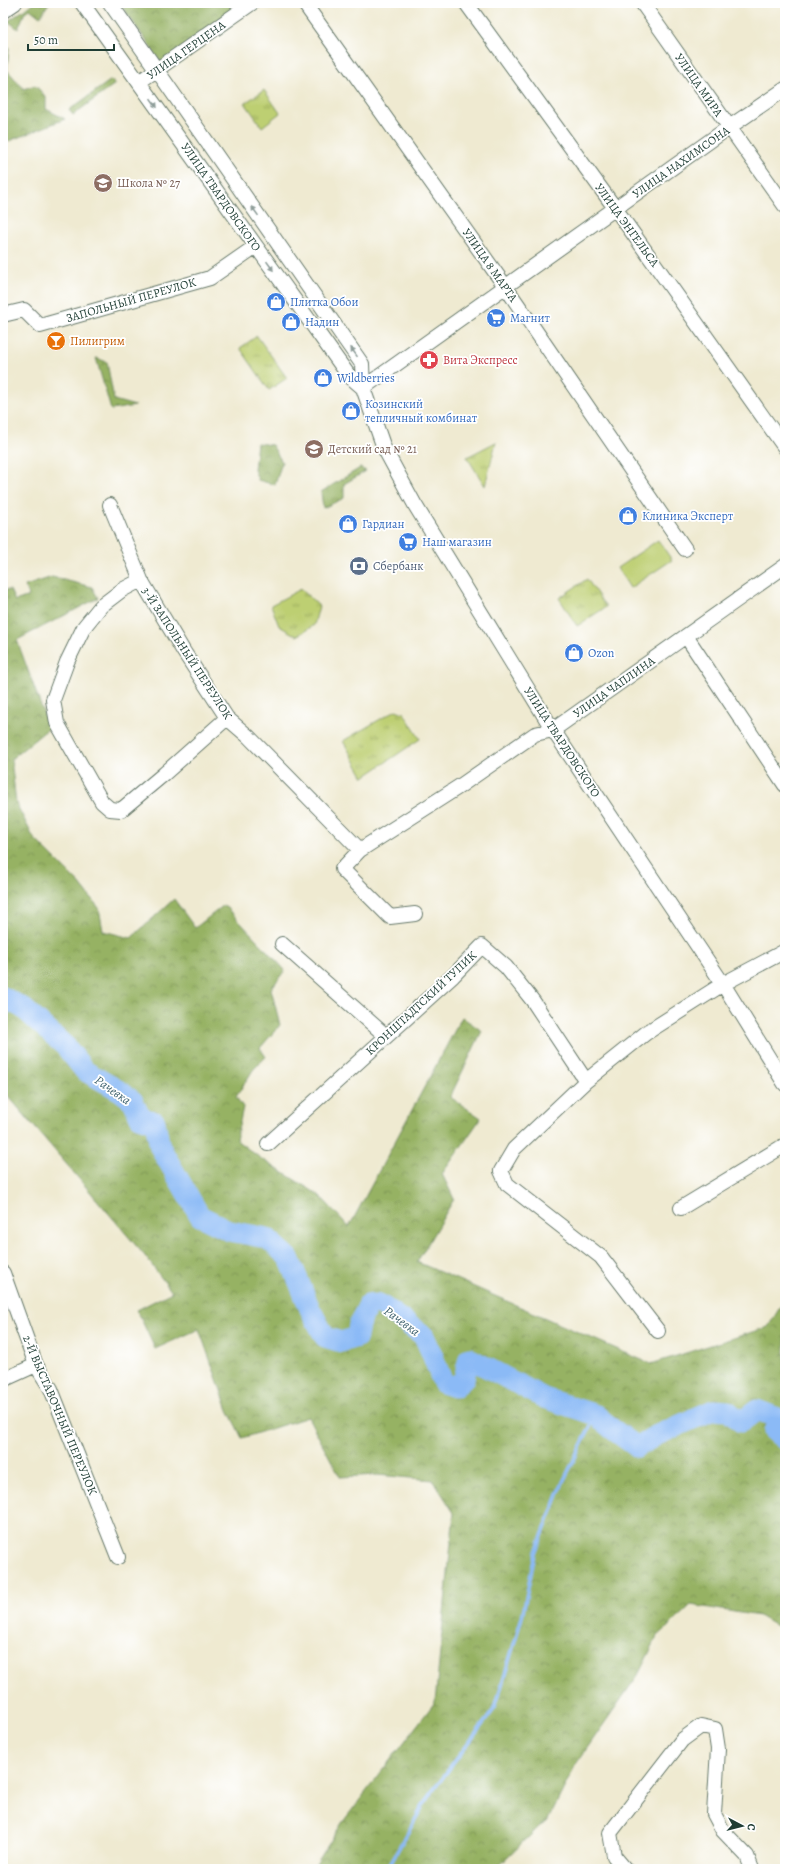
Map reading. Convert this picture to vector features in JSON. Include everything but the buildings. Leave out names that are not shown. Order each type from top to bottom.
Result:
[{"type":"street","points":[[3,11],[15,3]]},
{"type":"street","name":"УЛИЦА ТВАРДОВСКОГО","points":[[82,3],[349,376],[363,388]]},
{"type":"street","name":"УЛИЦА ТВАРДОВСКОГО","points":[[110,3],[362,364],[363,388],[384,448],[415,505],[553,730],[723,984],[785,1084]]},
{"type":"street","name":"УЛИЦА ГЕРЦЕНА","points":[[140,82],[252,3]]},
{"type":"street","name":"УЛИЦА 8 МАРТА","points":[[304,3],[505,286],[685,549]]},
{"type":"street","name":"УЛИЦА ЭНГЕЛЬСА","points":[[466,3],[615,208],[785,448]]},
{"type":"street","name":"УЛИЦА МИРА","points":[[642,3],[728,128],[785,206]]},
{"type":"street","name":"УЛИЦА НАХИМСОНА","points":[[363,388],[785,89]]},
{"type":"street","name":"ЗАПОЛЬНЫЙ ПЕРЕУЛОК","points":[[3,316],[24,310],[40,326],[210,278],[256,246]]},
{"type":"street","name":"3-Й ЗАПОЛЬНЫЙ ПЕРЕУЛОК","points":[[110,505],[141,580],[184,652],[227,718],[249,737],[360,850]]},
{"type":"street","name":"УЛИЦА ЧАПЛИНА","points":[[415,914],[390,916],[342,869],[360,850],[460,786],[535,734],[553,730],[785,566]]},
{"type":"street","points":[[141,580],[122,590],[101,606],[84,627],[67,662],[53,700],[57,723],[102,802],[110,809],[121,810],[227,718]]},
{"type":"street","points":[[686,636],[785,785]]},
{"type":"street","points":[[282,944],[386,1036]]},
{"type":"street","name":"КРОНШТАДТСКИЙ ТУПИК","points":[[268,1144],[453,976],[482,946],[506,967],[534,1001],[586,1081]]},
{"type":"street","points":[[658,1331],[601,1257],[507,1184],[501,1171],[514,1149],[586,1081],[646,1033],[723,984],[785,950]]},
{"type":"street","points":[[681,1208],[785,1145]]},
{"type":"street","name":"2-Й ВЫСТАВОЧНЫЙ ПЕРЕУЛОК","points":[[3,1273],[36,1365],[51,1389],[118,1557]]},
{"type":"street","points":[[3,1380],[36,1365]]},
{"type":"street","points":[[625,1869],[614,1856],[610,1832],[682,1740],[701,1726],[715,1729],[718,1749],[714,1814],[723,1831],[747,1856],[752,1869]]},
{"type":"green space","points":[[34,3],[49,3],[40,17],[30,9],[25,12],[18,29],[8,21]]},
{"type":"green space","points":[[120,3],[244,3],[162,64]]},
{"type":"green space","points":[[3,38],[9,48],[7,70],[24,89],[35,85],[46,97],[46,109],[65,119],[4,143]]},
{"type":"green space","points":[[111,80],[115,84],[73,115],[69,110]]},
{"type":"green space","points":[[264,90],[280,113],[262,127],[245,103]]},
{"type":"green space","points":[[257,336],[287,378],[269,390],[240,348]]},
{"type":"green space","points":[[96,358],[107,362],[114,400],[135,406],[111,410]]},
{"type":"green space","points":[[496,442],[485,486],[467,457]]},
{"type":"green space","points":[[257,443],[272,445],[282,462],[275,485],[258,480],[254,469]]},
{"type":"green space","points":[[360,468],[366,471],[344,484],[344,498],[323,508],[321,492]]},
{"type":"green space","points":[[658,540],[672,560],[630,588],[617,568]]},
{"type":"green space","points":[[52,577],[92,587],[98,598],[17,640],[49,728],[11,759],[16,803],[33,837],[79,883],[99,908],[103,931],[131,938],[174,899],[195,928],[224,905],[285,970],[271,989],[280,1025],[260,1048],[266,1057],[253,1070],[236,1097],[243,1107],[236,1140],[263,1160],[319,1195],[349,1227],[462,1017],[482,1031],[450,1097],[481,1118],[442,1174],[454,1199],[417,1262],[651,1364],[768,1327],[785,1299],[785,1631],[759,1616],[691,1605],[657,1637],[638,1675],[576,1764],[547,1822],[540,1826],[496,1869],[313,1869],[342,1823],[435,1702],[454,1513],[433,1480],[377,1475],[340,1477],[308,1417],[242,1438],[228,1410],[199,1329],[155,1349],[137,1310],[172,1292],[145,1256],[3,1090],[3,590],[10,590],[15,601],[29,596],[25,586]]},
{"type":"green space","points":[[587,579],[606,607],[577,626],[559,598]]},
{"type":"green space","points":[[301,589],[319,606],[314,625],[297,636],[279,626],[271,605]]},
{"type":"green space","points":[[396,710],[404,713],[420,739],[364,777],[343,741]]},
{"type":"waterway","name":"Рачевка","points":[[3,997],[23,1008],[66,1047],[85,1071],[120,1091],[133,1101],[140,1117],[155,1122],[160,1147],[200,1216],[230,1231],[267,1238],[289,1258],[310,1309],[325,1337],[341,1342],[357,1337],[359,1324],[369,1304],[381,1305],[424,1336],[443,1383],[455,1387],[464,1379],[469,1358],[544,1398],[596,1415],[637,1447],[655,1436],[713,1410],[728,1411],[741,1422],[757,1410],[778,1418],[782,1426],[774,1431],[785,1440]]},
{"type":"waterway","points":[[387,1869],[428,1797],[495,1708],[522,1617],[535,1554],[563,1482],[596,1415]]},
{"type":"place","name":"Школа № 27","points":[[103,183]]},
{"type":"place","name":"Плитка Обои","points":[[276,302]]},
{"type":"place","name":"Магнит","points":[[496,318]]},
{"type":"place","name":"Надин","points":[[291,322]]},
{"type":"place","name":"Пилигрим","points":[[56,341]]},
{"type":"place","name":"Вита Экспресс","points":[[429,360]]},
{"type":"place","name":"Wildberries","points":[[323,378]]},
{"type":"place","name":"Козинский тепличный комбинат","points":[[351,411]]},
{"type":"place","name":"Детский сад № 21","points":[[314,449]]},
{"type":"place","name":"Клиника Эксперт","points":[[628,516]]},
{"type":"place","name":"Гардиан","points":[[348,524]]},
{"type":"place","name":"Наш магазин","points":[[408,542]]},
{"type":"place","name":"Сбербанк","points":[[359,566]]},
{"type":"place","name":"Ozon","points":[[574,653]]}]
